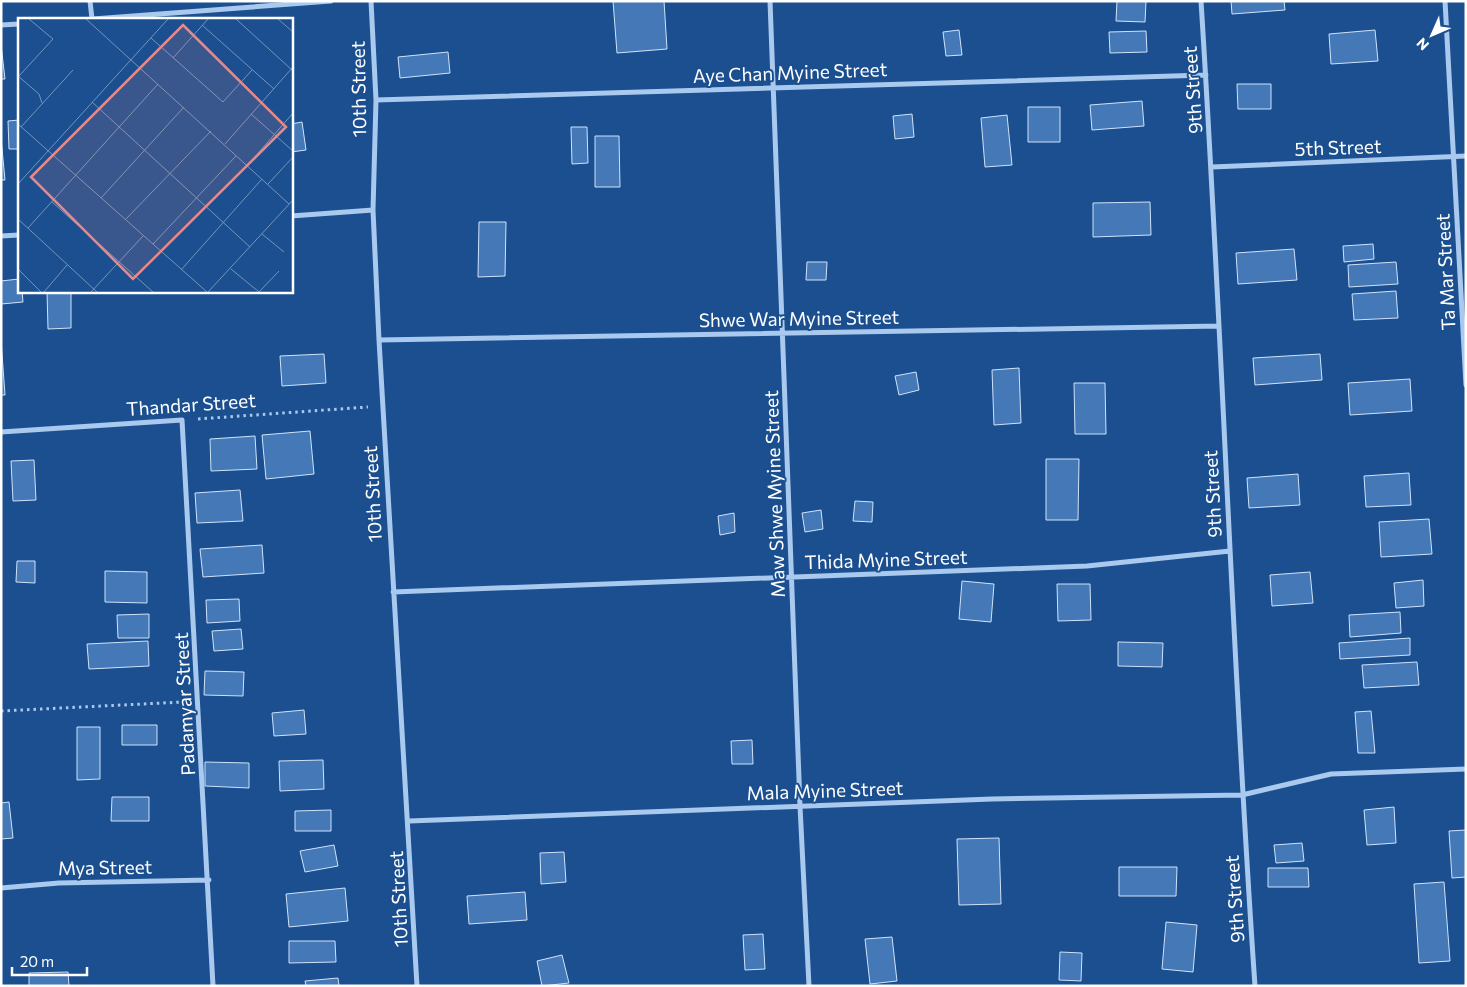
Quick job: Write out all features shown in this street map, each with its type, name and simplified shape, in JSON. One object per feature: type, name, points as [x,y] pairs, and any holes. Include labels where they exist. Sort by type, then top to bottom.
[{"type":"street","points":[[90,1],[92,18]]},
{"type":"street","points":[[105,18],[331,1]]},
{"type":"street","name":"10th Street","points":[[371,1],[376,100],[373,210],[378,340],[392,592],[409,821],[417,986]]},
{"type":"street","name":"Maw Shwe Myine Street","points":[[770,1],[800,806],[809,986]]},
{"type":"street","name":"9th Street","points":[[1201,1],[1212,167],[1242,795],[1255,986]]},
{"type":"street","name":"Ta Mar Street","points":[[1445,1],[1466,386]]},
{"type":"street","points":[[1,26],[18,24]]},
{"type":"street","name":"Aye Chan Myine Street","points":[[376,100],[1206,75]]},
{"type":"street","name":"5th Street","points":[[1212,167],[1466,156]]},
{"type":"street","points":[[292,216],[373,210]]},
{"type":"street","points":[[1,236],[18,235]]},
{"type":"street","name":"Shwe War Myine Street","points":[[378,340],[1219,326]]},
{"type":"street","name":"Thandar Street","points":[[1,432],[182,420]]},
{"type":"street","name":"Padamyar Street","points":[[182,420],[214,986]]},
{"type":"street","name":"Thida Myine Street","points":[[392,592],[1088,566],[1230,551]]},
{"type":"street","name":"Mala Myine Street","points":[[409,821],[992,799],[1242,795],[1331,774],[1466,769]]},
{"type":"street","name":"Mya Street","points":[[1,888],[59,883],[209,880]]},
{"type":"path","name":"Thandar Street","points":[[182,420],[383,406]]},
{"type":"path","points":[[1,711],[198,702]]},
{"type":"building","points":[[613,1],[664,1],[667,49],[617,53]]},
{"type":"building","points":[[1117,1],[1146,1],[1145,22],[1116,21]]},
{"type":"building","points":[[1231,1],[1284,1],[1285,10],[1232,14]]},
{"type":"building","points":[[959,30],[962,55],[946,56],[943,32]]},
{"type":"building","points":[[1375,30],[1378,61],[1331,64],[1329,34]]},
{"type":"building","points":[[1146,31],[1147,52],[1110,53],[1109,32]]},
{"type":"building","points":[[1,45],[5,79],[1,79]]},
{"type":"building","points":[[448,52],[450,73],[400,78],[398,57]]},
{"type":"building","points":[[1237,84],[1271,84],[1271,109],[1238,109]]},
{"type":"building","points":[[1142,101],[1144,126],[1092,130],[1090,105]]},
{"type":"building","points":[[1028,107],[1060,107],[1060,142],[1028,142]]},
{"type":"building","points":[[912,114],[914,137],[895,139],[893,116]]},
{"type":"building","points":[[1007,115],[1012,165],[985,167],[981,118]]},
{"type":"building","points":[[18,120],[18,149],[9,149],[8,121]]},
{"type":"building","points":[[302,122],[306,150],[292,152],[292,124]]},
{"type":"building","points":[[571,127],[587,127],[588,163],[572,164]]},
{"type":"building","points":[[595,136],[619,136],[620,187],[595,187]]},
{"type":"building","points":[[1,138],[5,180],[1,180]]},
{"type":"building","points":[[1150,202],[1151,235],[1093,237],[1093,203]]},
{"type":"building","points":[[479,222],[506,222],[505,276],[478,277]]},
{"type":"building","points":[[1373,244],[1374,259],[1344,262],[1343,246]]},
{"type":"building","points":[[1294,249],[1297,280],[1238,284],[1236,253]]},
{"type":"building","points":[[807,262],[827,262],[826,280],[806,280]]},
{"type":"building","points":[[1396,262],[1398,284],[1349,287],[1348,265]]},
{"type":"building","points":[[18,279],[18,292],[22,292],[23,302],[1,304],[1,281]]},
{"type":"building","points":[[1396,291],[1398,318],[1354,320],[1352,294]]},
{"type":"building","points":[[47,292],[71,292],[71,328],[48,329]]},
{"type":"building","points":[[1,340],[5,395],[1,395]]},
{"type":"building","points":[[324,354],[326,383],[282,386],[280,356]]},
{"type":"building","points":[[1320,354],[1322,380],[1255,385],[1253,358]]},
{"type":"building","points":[[1019,368],[1021,423],[994,425],[992,370]]},
{"type":"building","points":[[916,372],[919,390],[899,395],[895,376]]},
{"type":"building","points":[[1410,379],[1412,411],[1350,415],[1348,383]]},
{"type":"building","points":[[1074,383],[1105,383],[1106,434],[1075,434]]},
{"type":"building","points":[[310,431],[314,474],[266,479],[262,435]]},
{"type":"building","points":[[255,436],[257,469],[211,471],[210,439]]},
{"type":"building","points":[[1046,459],[1079,459],[1078,520],[1046,520]]},
{"type":"building","points":[[34,460],[36,500],[13,501],[11,461]]},
{"type":"building","points":[[1409,473],[1411,505],[1366,507],[1364,476]]},
{"type":"building","points":[[1298,474],[1300,505],[1249,508],[1247,478]]},
{"type":"building","points":[[240,490],[243,521],[197,523],[195,493]]},
{"type":"building","points":[[855,501],[873,502],[872,522],[853,521]]},
{"type":"building","points":[[821,510],[823,529],[805,532],[802,513]]},
{"type":"building","points":[[734,513],[735,532],[720,535],[718,516]]},
{"type":"building","points":[[1429,519],[1432,554],[1381,557],[1379,522]]},
{"type":"building","points":[[262,545],[264,573],[203,577],[200,549]]},
{"type":"building","points":[[17,561],[35,561],[35,583],[16,582]]},
{"type":"building","points":[[105,571],[147,572],[147,603],[105,602]]},
{"type":"building","points":[[1310,572],[1313,603],[1272,606],[1270,575]]},
{"type":"building","points":[[1423,580],[1424,606],[1396,608],[1394,583]]},
{"type":"building","points":[[962,581],[994,584],[991,622],[959,619]]},
{"type":"building","points":[[1057,584],[1090,584],[1091,620],[1058,621]]},
{"type":"building","points":[[239,599],[240,621],[207,623],[206,600]]},
{"type":"building","points":[[1400,612],[1401,633],[1350,637],[1349,615]]},
{"type":"building","points":[[149,614],[149,638],[118,638],[117,615]]},
{"type":"building","points":[[241,629],[243,649],[214,651],[212,631]]},
{"type":"building","points":[[1410,638],[1410,655],[1340,659],[1339,643]]},
{"type":"building","points":[[148,641],[149,666],[89,669],[87,644]]},
{"type":"building","points":[[1118,642],[1163,643],[1162,667],[1118,666]]},
{"type":"building","points":[[1417,662],[1419,685],[1364,688],[1362,665]]},
{"type":"building","points":[[205,671],[244,672],[243,696],[204,695]]},
{"type":"building","points":[[304,710],[306,734],[274,736],[272,713]]},
{"type":"building","points":[[1371,711],[1375,753],[1358,753],[1355,712]]},
{"type":"building","points":[[122,725],[157,725],[157,745],[122,745]]},
{"type":"building","points":[[77,727],[100,727],[100,779],[77,780]]},
{"type":"building","points":[[752,740],[753,764],[732,764],[731,741]]},
{"type":"building","points":[[323,760],[324,789],[280,791],[279,761]]},
{"type":"building","points":[[205,762],[249,763],[249,788],[205,786]]},
{"type":"building","points":[[112,797],[149,797],[149,821],[111,821]]},
{"type":"building","points":[[9,802],[13,838],[1,839],[1,803]]},
{"type":"building","points":[[1394,807],[1396,843],[1367,845],[1364,810]]},
{"type":"building","points":[[331,810],[331,831],[295,831],[295,811]]},
{"type":"building","points":[[1466,830],[1466,877],[1452,878],[1449,831]]},
{"type":"building","points":[[999,838],[1001,904],[959,905],[957,839]]},
{"type":"building","points":[[1302,843],[1304,861],[1276,863],[1274,845]]},
{"type":"building","points":[[334,845],[338,866],[305,872],[300,851]]},
{"type":"building","points":[[564,852],[566,882],[541,884],[540,853]]},
{"type":"building","points":[[1119,867],[1177,867],[1176,896],[1119,896]]},
{"type":"building","points":[[1268,868],[1308,868],[1309,887],[1268,887]]},
{"type":"building","points":[[1444,882],[1450,961],[1419,963],[1414,884]]},
{"type":"building","points":[[345,888],[348,921],[289,927],[286,894]]},
{"type":"building","points":[[525,892],[527,920],[469,924],[467,896]]},
{"type":"building","points":[[1166,922],[1197,925],[1193,972],[1162,969]]},
{"type":"building","points":[[763,934],[765,969],[745,970],[743,935]]},
{"type":"building","points":[[892,937],[897,981],[870,984],[865,939]]},
{"type":"building","points":[[289,941],[335,941],[336,962],[289,963]]},
{"type":"building","points":[[1060,952],[1082,953],[1081,981],[1059,980]]},
{"type":"building","points":[[562,955],[569,983],[542,986],[537,961]]},
{"type":"building","points":[[68,972],[69,986],[29,986],[29,973]]},
{"type":"building","points":[[338,978],[339,986],[306,986],[305,981]]}]
